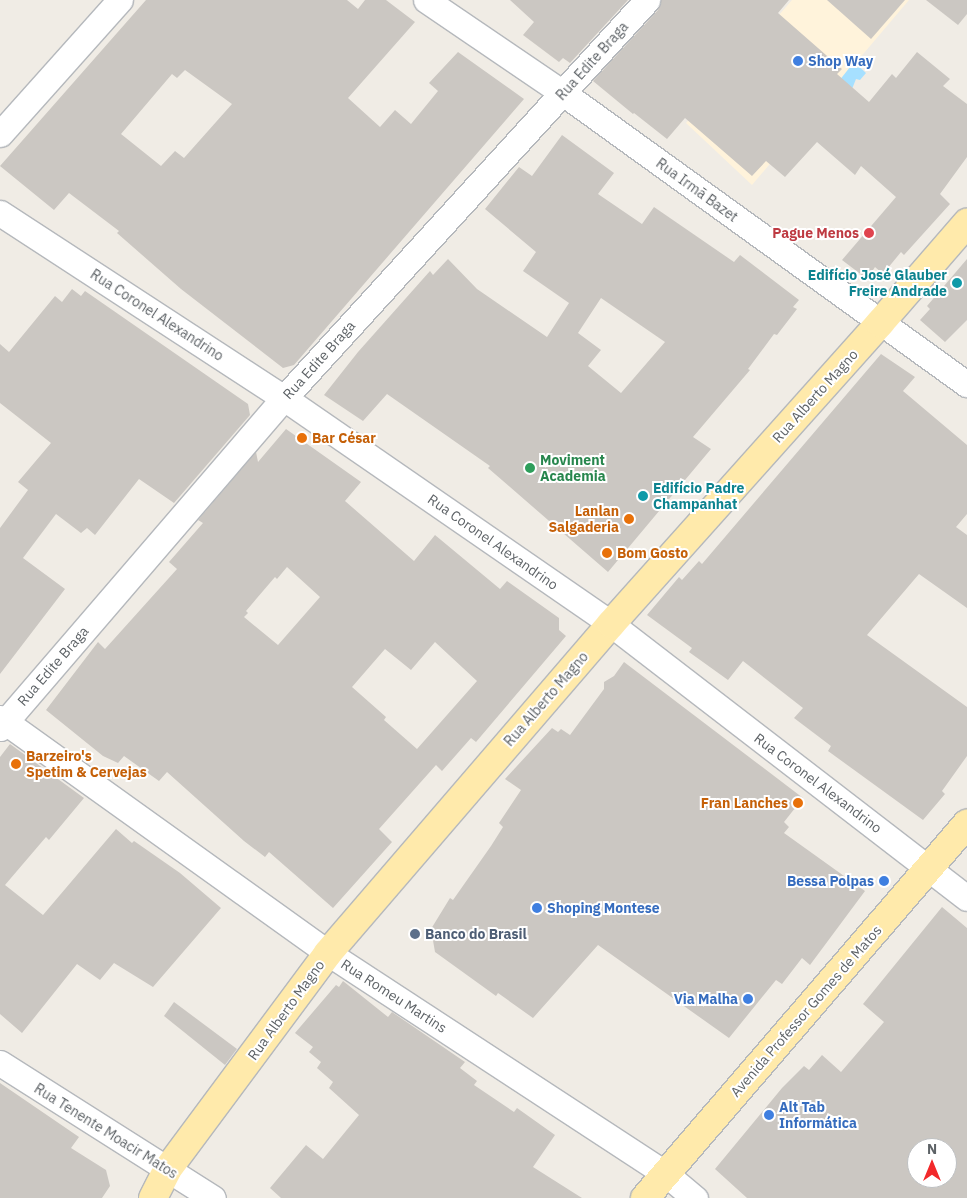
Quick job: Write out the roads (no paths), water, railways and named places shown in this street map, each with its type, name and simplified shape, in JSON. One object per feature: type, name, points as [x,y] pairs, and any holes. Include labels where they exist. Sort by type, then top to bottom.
[{"type":"main road","name":"Rua Alberto Magno","points":[[153,1198],[167,1170],[328,953],[611,624],[967,223]]},
{"type":"main road","name":"Avenida Professor Gomes de Matos","points":[[645,1198],[967,823]]},
{"type":"street","points":[[0,134],[120,0]]},
{"type":"street","name":"Rua Irmã Bazet","points":[[426,0],[563,93],[967,384]]},
{"type":"street","name":"Rua Edite Braga","points":[[2,722],[284,398],[646,0]]},
{"type":"street","name":"Rua Coronel Alexandrino","points":[[0,213],[284,398],[611,624],[967,898]]},
{"type":"street","name":"Rua Romeu Martins","points":[[2,722],[328,953],[666,1174],[695,1198]]},
{"type":"street","name":"Rua Tenente Moacir Matos","points":[[0,1063],[213,1198]]},
{"type":"water","points":[[854,62],[866,73],[860,80],[856,79],[852,89],[835,86]]},
{"type":"place","name":"Shop Way","points":[[798,61]]},
{"type":"place","name":"Pague Menos","points":[[869,233]]},
{"type":"place","name":"Edifício José Glauber Freire Andrade","points":[[957,283]]},
{"type":"place","name":"Bar César","points":[[302,438]]},
{"type":"place","name":"Moviment Academia","points":[[530,468]]},
{"type":"place","name":"Edifício Padre Champanhat","points":[[643,496]]},
{"type":"place","name":"Lanlan Salgaderia","points":[[629,519]]},
{"type":"place","name":"Bom Gosto","points":[[607,553]]},
{"type":"place","name":"Barzeiro's Spetim & Cervejas","points":[[16,764]]},
{"type":"place","name":"Fran Lanches","points":[[798,803]]},
{"type":"place","name":"Bessa Polpas","points":[[884,881]]},
{"type":"place","name":"Shoping Montese","points":[[537,908]]},
{"type":"place","name":"Banco do Brasil","points":[[415,934]]},
{"type":"place","name":"Via Malha","points":[[748,999]]},
{"type":"place","name":"Alt Tab Informática","points":[[769,1115]]}]
